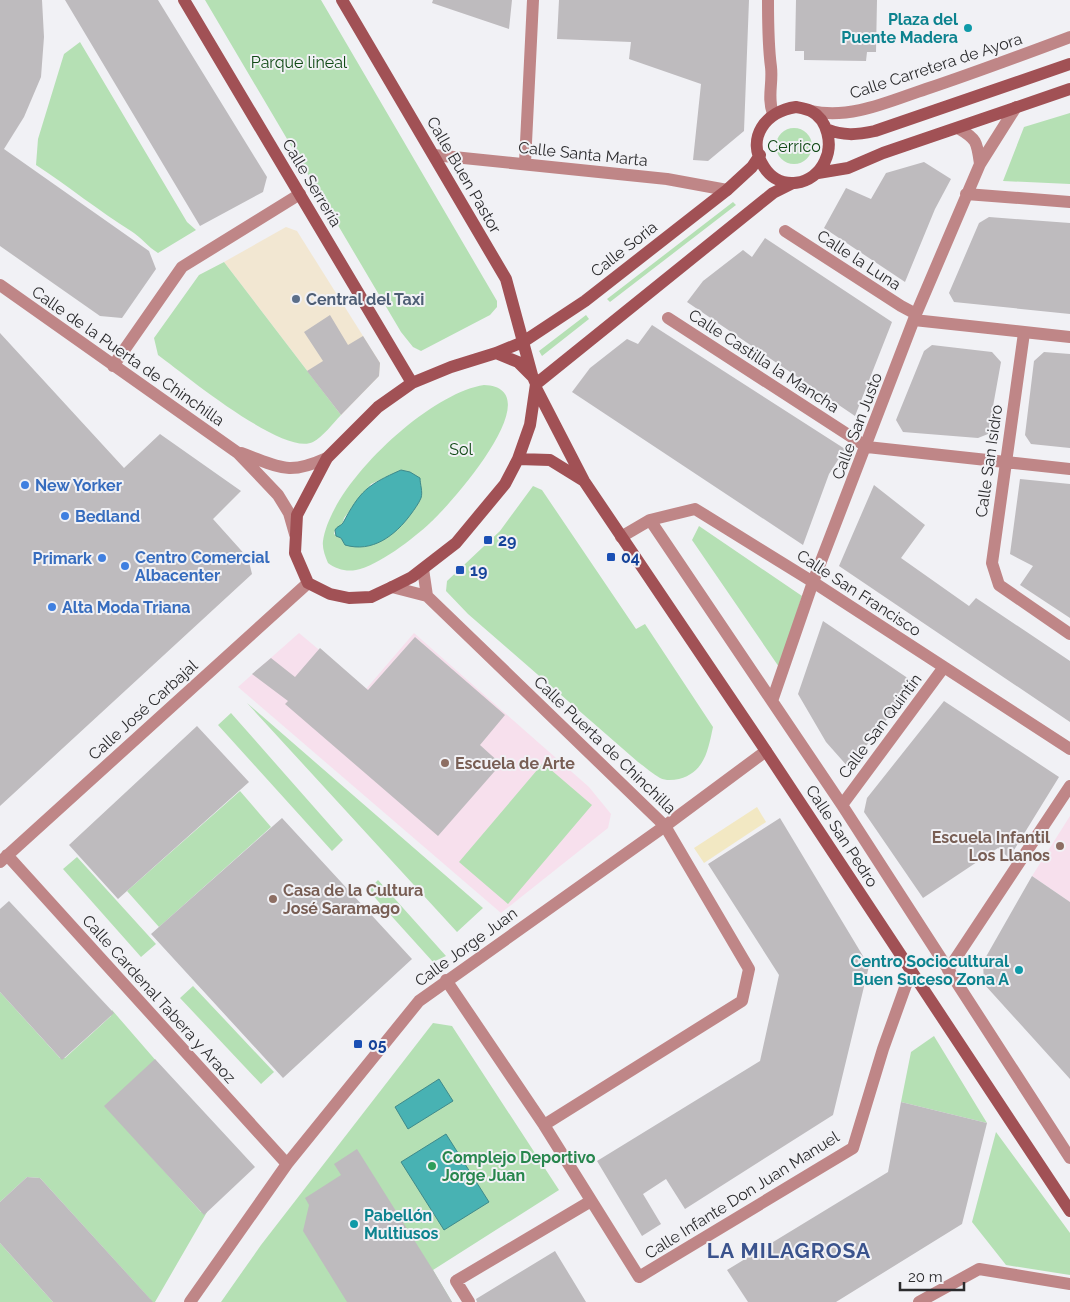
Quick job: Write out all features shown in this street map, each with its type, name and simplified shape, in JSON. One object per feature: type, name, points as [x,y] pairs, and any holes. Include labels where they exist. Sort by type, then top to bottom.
[{"type":"main road","name":"Calle Serrería","points":[[184,0],[412,382]]},
{"type":"main road","name":"Calle Buen Pastor","points":[[342,0],[506,279],[535,383]]},
{"type":"main road","points":[[826,129],[843,135],[854,136],[874,131],[1070,64]]},
{"type":"main road","points":[[818,173],[848,168],[882,153],[1070,89]]},
{"type":"main road","points":[[308,583],[330,594],[349,598],[371,598],[423,569],[456,543],[505,484],[518,459],[530,425],[535,383],[773,193],[791,184],[810,179],[818,173],[828,157],[830,147],[826,129],[811,111],[796,107],[783,109],[766,120],[760,131],[758,146],[764,167],[768,172],[779,181],[791,184]]},
{"type":"main road","name":"Calle Soria","points":[[308,583],[295,553],[297,515],[327,458],[378,407],[412,382],[451,366],[496,354],[523,342],[585,301],[727,190],[752,167],[760,155]]},
{"type":"main road","points":[[496,354],[518,362],[535,383]]},
{"type":"main road","name":"Calle San Pedro","points":[[535,383],[584,481],[766,750],[1070,1211]]},
{"type":"main road","name":"Calle San Pedro","points":[[518,459],[550,460],[584,481]]},
{"type":"street","points":[[525,163],[533,0]]},
{"type":"street","points":[[768,0],[768,57],[771,68],[769,101],[773,114]]},
{"type":"street","name":"Calle Carretera de Ayora","points":[[811,111],[827,115],[866,109],[982,70],[1070,37]]},
{"type":"street","name":"Calle San Justo","points":[[772,701],[813,582],[867,447],[915,317],[980,164],[1016,107]]},
{"type":"street","points":[[958,128],[973,137],[976,142],[980,164]]},
{"type":"street","name":"Calle Santa Marta","points":[[434,155],[667,179],[727,190]]},
{"type":"street","points":[[113,366],[182,267],[300,194]]},
{"type":"street","points":[[966,194],[1070,202]]},
{"type":"street","name":"Calle la Luna","points":[[785,230],[915,317]]},
{"type":"street","name":"Calle de la Puerta de Chinchilla","points":[[0,285],[238,452],[278,495],[290,513],[296,536]]},
{"type":"street","points":[[915,317],[1024,333],[1070,337]]},
{"type":"street","name":"Calle Castilla la Mancha","points":[[668,318],[867,447]]},
{"type":"street","name":"Calle San Isidro","points":[[1024,333],[992,563],[999,585],[1070,634]]},
{"type":"street","points":[[867,447],[1070,469]]},
{"type":"street","name":"Calle de la Puerta de Chinchilla","points":[[238,452],[293,469],[305,468],[327,458]]},
{"type":"street","name":"Calle San Francisco","points":[[621,537],[650,520],[695,509],[813,582],[1070,749]]},
{"type":"street","name":"Calle San Pedro","points":[[650,520],[842,805],[1070,1158]]},
{"type":"street","points":[[392,587],[427,596],[423,569]]},
{"type":"street","name":"Calle José Carbajal","points":[[4,859],[308,583]]},
{"type":"street","name":"Calle Puerta de Chinchilla","points":[[427,596],[665,826],[749,969],[742,1001],[544,1125]]},
{"type":"street","name":"Calle San Quintín","points":[[842,805],[944,667]]},
{"type":"street","name":"Calle Jorge Juan","points":[[190,1302],[287,1164],[419,1001],[665,826],[766,750]]},
{"type":"street","points":[[948,970],[1070,786]]},
{"type":"street","name":"Calle Cardenal Tabera y Araoz","points":[[4,859],[287,1164]]},
{"type":"street","name":"Calle Infante Don Juan Manuel","points":[[446,980],[544,1125],[639,1277],[853,1148],[883,1049],[911,971]]},
{"type":"street","points":[[469,1302],[456,1281],[591,1201]]},
{"type":"street","points":[[919,1302],[979,1269],[1070,1284]]},
{"type":"shaded area","name":"Central del Taxi","points":[[286,227],[297,231],[380,363],[379,376],[341,415],[224,262]]},
{"type":"shaded area","name":"Escuela de Arte","points":[[299,633],[366,689],[414,633],[589,787],[611,814],[608,828],[501,913],[238,687]]},
{"type":"shaded area","name":"Escuela Infantil Los Llanos","points":[[1070,816],[1070,902],[1032,876]]},
{"type":"green space","name":"Parque lineal","points":[[205,0],[321,0],[497,301],[497,307],[490,315],[421,351],[413,347],[401,332]]},
{"type":"green space","points":[[80,42],[187,222],[196,230],[158,253],[135,233],[36,165],[38,139],[64,54]]},
{"type":"green space","points":[[1070,113],[1070,184],[1003,181],[1024,127]]},
{"type":"green space","name":"Cerrico","points":[[794,128],[807,133],[812,146],[807,159],[794,164],[781,159],[776,146],[781,133]]},
{"type":"green space","points":[[733,202],[736,205],[610,302],[607,299]]},
{"type":"green space","points":[[224,262],[341,415],[317,440],[299,443],[280,437],[258,426],[211,395],[158,355],[154,338],[199,275]]},
{"type":"green space","points":[[586,315],[589,319],[542,356],[539,351]]},
{"type":"green space","name":"Sol","points":[[484,385],[503,391],[508,405],[503,425],[491,448],[457,494],[415,536],[375,563],[349,571],[341,570],[328,563],[323,541],[330,518],[344,494],[363,469],[411,423],[437,405],[462,392]],"holes":[[[401,470],[421,497],[405,522],[345,545],[341,538],[334,534],[335,530],[342,526],[344,518],[371,484]]]},
{"type":"green space","points":[[533,486],[542,490],[636,629],[645,624],[713,727],[704,759],[700,766],[688,776],[667,780],[655,775],[468,614],[446,591],[447,581],[500,531]]},
{"type":"green space","points":[[699,526],[802,596],[779,667],[692,540]]},
{"type":"green space","points":[[247,703],[483,908],[457,932]]},
{"type":"green space","points":[[231,713],[343,840],[332,851],[218,725]]},
{"type":"green space","points":[[543,763],[592,805],[508,904],[459,862]]},
{"type":"green space","points":[[240,791],[271,827],[159,927],[127,891]]},
{"type":"green space","points":[[77,857],[156,944],[141,957],[63,869]]},
{"type":"green space","points":[[378,880],[446,956],[433,962],[368,890]]},
{"type":"green space","points":[[193,986],[274,1072],[261,1084],[180,998]]},
{"type":"green space","points":[[0,992],[60,1058],[65,1058],[111,1016],[112,1010],[158,1063],[147,1152],[201,1212],[207,1212],[155,1302],[150,1302],[150,1299],[40,1178],[27,1177],[0,1202]]},
{"type":"green space","name":"Complejo Deportivo Jorge Juan","points":[[433,1023],[452,1026],[559,1190],[433,1270],[452,1302],[221,1302],[261,1245]]},
{"type":"green space","points":[[934,1036],[987,1123],[901,1102],[911,1052]]},
{"type":"green space","points":[[996,1132],[1070,1233],[1070,1275],[1006,1265],[972,1222]]},
{"type":"green space","points":[[0,1243],[53,1302],[0,1302]]},
{"type":"sand","points":[[757,807],[766,822],[704,863],[694,848]]},
{"type":"water","points":[[401,470],[410,472],[420,478],[421,498],[411,514],[390,536],[374,545],[355,547],[345,545],[341,538],[336,536],[335,530],[343,523],[354,503],[372,485]]},
{"type":"water","points":[[439,1079],[453,1101],[408,1129],[395,1107]]},
{"type":"water","points":[[446,1134],[489,1202],[444,1230],[401,1162]]},
{"type":"building","points":[[0,0],[42,0],[44,37],[41,77],[24,117],[4,149],[149,251],[156,269],[122,318],[100,316],[0,246]]},
{"type":"building","points":[[65,0],[158,0],[267,177],[263,192],[200,226]]},
{"type":"building","points":[[433,0],[512,0],[509,29],[432,3]]},
{"type":"building","points":[[559,0],[749,0],[744,131],[708,161],[693,160],[701,84],[629,59],[631,42],[557,39]]},
{"type":"building","points":[[796,0],[877,0],[876,52],[867,52],[866,61],[804,60],[804,51],[795,51]]},
{"type":"building","points":[[924,162],[951,179],[935,209],[905,282],[824,228],[846,188],[871,199],[886,173]]},
{"type":"building","points":[[989,217],[1070,223],[1070,314],[954,302],[949,293],[979,223]]},
{"type":"building","points":[[765,238],[892,322],[855,416],[687,302],[703,281],[743,250],[752,257]]},
{"type":"building","points":[[330,315],[348,345],[363,336],[380,363],[379,376],[341,415],[307,371],[323,361],[304,332]]},
{"type":"building","points":[[652,325],[845,449],[829,474],[803,545],[572,392],[590,368],[627,339],[638,344]]},
{"type":"building","name":"Centro Comercial Albacenter","points":[[0,333],[124,468],[160,434],[241,491],[213,519],[248,558],[252,574],[0,806]]},
{"type":"building","points":[[932,345],[992,352],[1001,362],[988,434],[978,438],[903,432],[896,420],[924,351]]},
{"type":"building","points":[[1044,352],[1070,354],[1070,448],[1031,444],[1025,435],[1034,361]]},
{"type":"building","points":[[1020,479],[1070,484],[1070,618],[1020,585],[1033,566],[1010,554]]},
{"type":"building","points":[[874,485],[925,525],[901,558],[969,606],[976,598],[1070,661],[1070,722],[839,566]]},
{"type":"building","points":[[823,621],[915,683],[849,768],[826,742],[798,694]]},
{"type":"building","points":[[415,637],[505,715],[480,745],[501,764],[438,836],[285,704],[288,701],[252,674],[271,658],[295,677],[320,648],[368,690]]},
{"type":"building","points":[[944,701],[1059,777],[1009,858],[998,848],[923,898],[864,812],[867,798]]},
{"type":"building","points":[[197,726],[249,782],[118,899],[69,845]]},
{"type":"building","name":"Casa de la Cultura José Saramago","points":[[282,818],[412,959],[283,1078],[151,934]]},
{"type":"building","points":[[780,818],[869,966],[833,1115],[685,1209],[666,1179],[643,1194],[661,1224],[642,1236],[597,1161],[760,1061],[779,975],[708,864]]},
{"type":"building","name":"Centro Sociocultural Buen Suceso Zona A","points":[[1032,876],[1070,902],[1070,1079],[984,984],[983,962]]},
{"type":"building","points":[[9,901],[114,1013],[62,1060],[0,992],[0,909]]},
{"type":"building","points":[[155,1059],[255,1167],[204,1215],[104,1106]]},
{"type":"building","points":[[901,1102],[987,1123],[962,1224],[836,1302],[748,1302],[727,1270],[888,1172]]},
{"type":"building","name":"Pabellón Multiusos","points":[[357,1149],[452,1302],[347,1302],[303,1231],[309,1205],[305,1198],[341,1175],[334,1164]]},
{"type":"building","points":[[27,1177],[40,1178],[153,1302],[53,1302],[0,1243],[0,1202]]},
{"type":"building","points":[[555,1251],[586,1302],[477,1302],[476,1299]]},
{"type":"place","name":"Plaza del Puente Madera","points":[[968,28]]},
{"type":"place","name":"Central del Taxi","points":[[296,299]]},
{"type":"place","name":"New Yorker","points":[[25,485]]},
{"type":"place","name":"Bedland","points":[[65,516]]},
{"type":"place","name":"29","points":[[488,540]]},
{"type":"place","name":"04","points":[[611,557]]},
{"type":"place","name":"Primark","points":[[102,558]]},
{"type":"place","name":"Centro Comercial Albacenter","points":[[125,566]]},
{"type":"place","name":"19","points":[[460,570]]},
{"type":"place","name":"Alta Moda Triana","points":[[52,607]]},
{"type":"place","name":"Escuela de Arte","points":[[445,763]]},
{"type":"place","name":"Escuela Infantil Los Llanos","points":[[1060,846]]},
{"type":"place","name":"Casa de la Cultura José Saramago","points":[[273,899]]},
{"type":"place","name":"Centro Sociocultural Buen Suceso Zona A","points":[[1019,970]]},
{"type":"place","name":"05","points":[[358,1044]]},
{"type":"place","name":"Complejo Deportivo Jorge Juan","points":[[432,1166]]},
{"type":"place","name":"Pabellón Multiusos","points":[[354,1224]]},
{"type":"district","name":"LA MILAGROSA","points":[[789,1250]]}]
